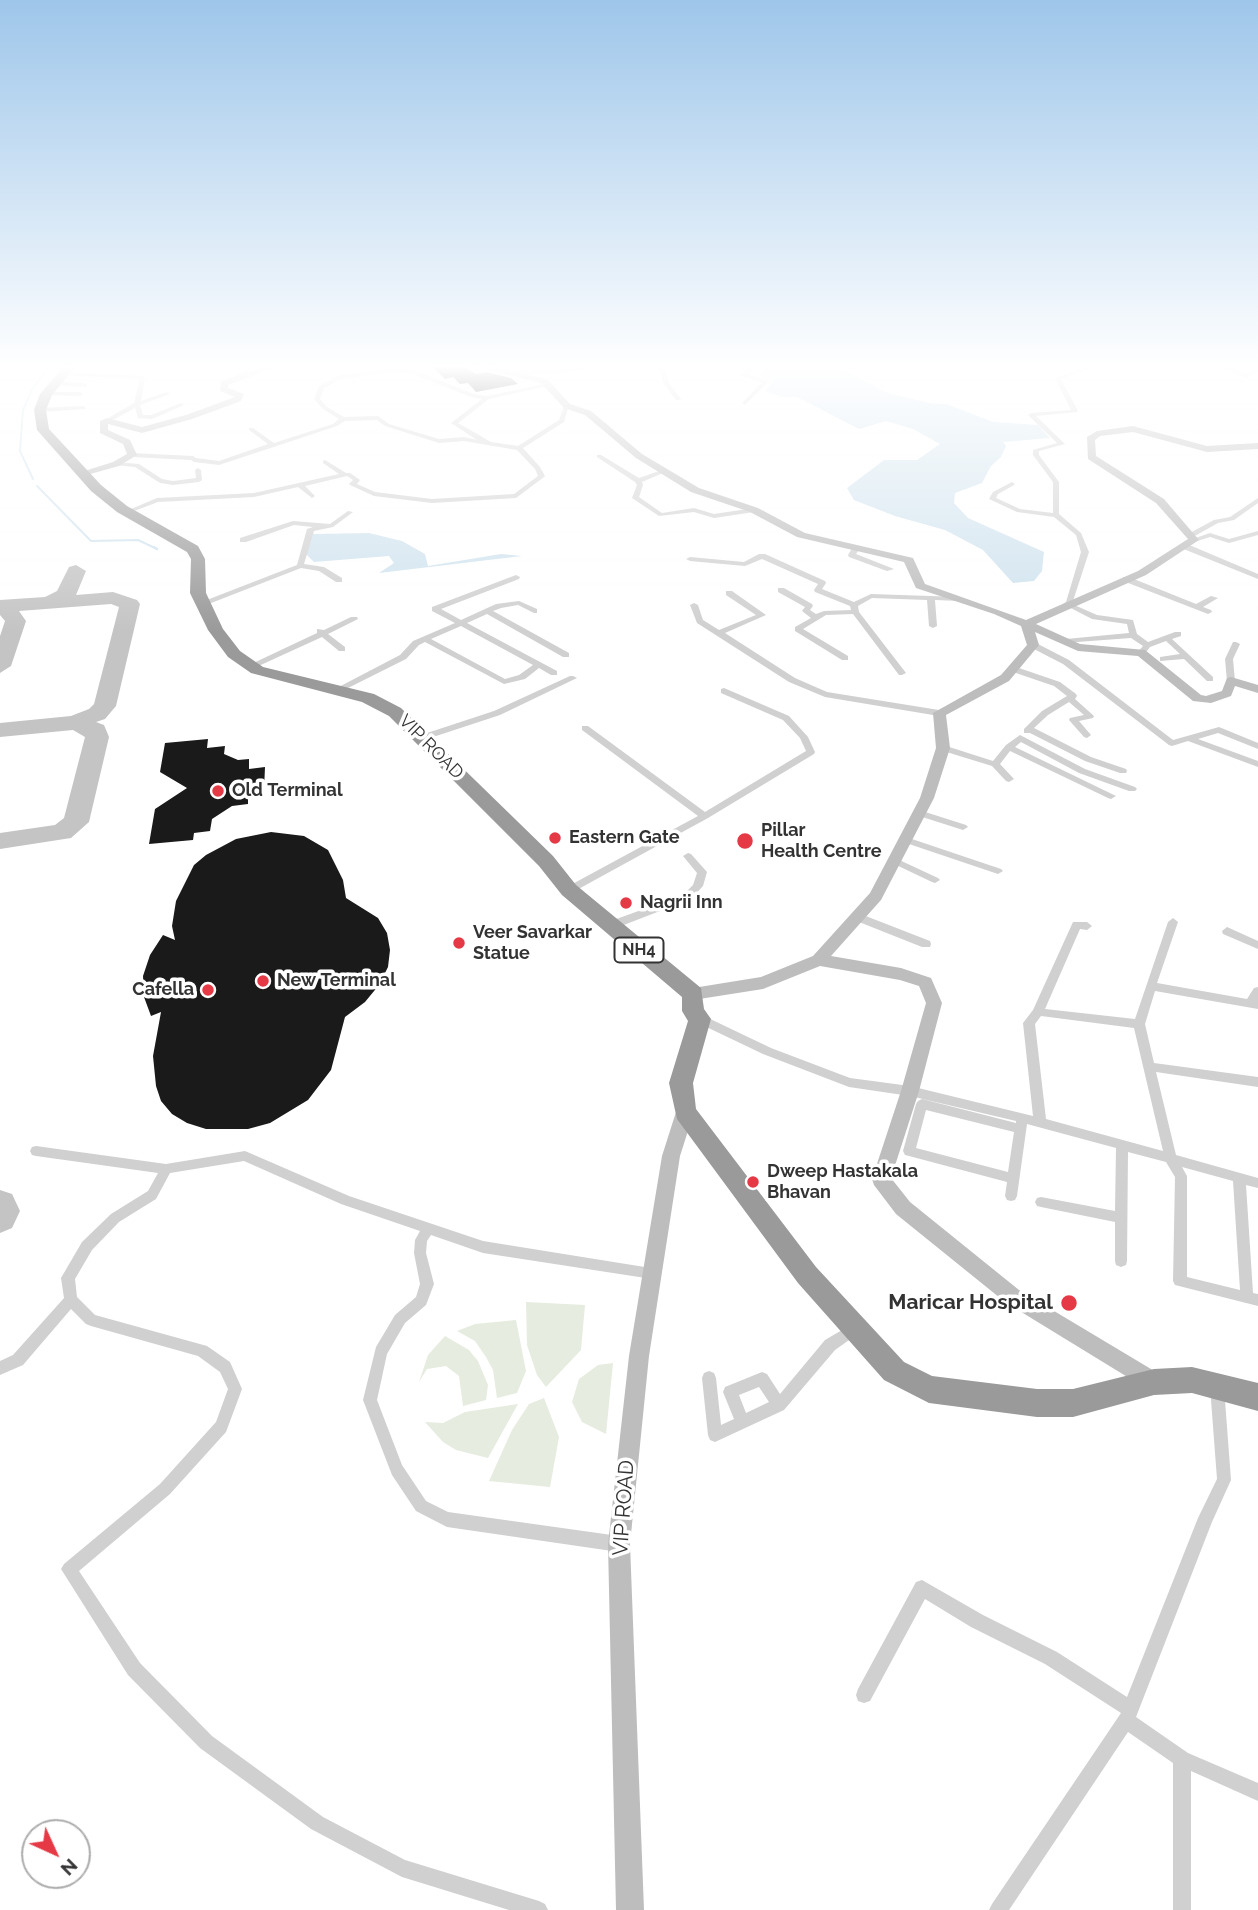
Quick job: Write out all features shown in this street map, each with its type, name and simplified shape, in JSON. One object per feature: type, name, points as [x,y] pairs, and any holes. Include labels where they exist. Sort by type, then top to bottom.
[{"type":"highway","points":[[65,454],[96,488],[127,512],[193,548],[198,558],[198,593],[216,629],[234,654],[249,667]]},
{"type":"highway","name":"VIP ROAD","points":[[249,667],[368,698],[395,712],[546,861],[569,890],[693,995]]},
{"type":"highway","points":[[693,995],[693,1011],[700,1019]]},
{"type":"highway","name":"VIP ROAD","points":[[685,1112],[681,1083],[700,1019]]},
{"type":"highway","points":[[685,1112],[807,1275],[854,1329],[894,1371],[929,1389],[979,1398],[1073,1403],[1154,1382],[1192,1380],[1258,1397]]},
{"type":"street","points":[[83,473],[116,464],[132,455],[193,458],[219,463],[246,454]]},
{"type":"street","points":[[325,461],[357,480],[352,484],[360,490],[432,501],[516,496],[542,476],[523,454]]},
{"type":"street","points":[[639,454],[661,472],[695,490],[754,510],[802,535],[909,560],[920,586],[1026,624],[1079,647],[1144,649],[1178,634]]},
{"type":"street","points":[[1039,454],[1056,482],[1056,515]]},
{"type":"street","points":[[1091,454],[1091,457],[1160,501],[1190,540],[1258,577]]},
{"type":"street","points":[[599,457],[638,481],[640,485],[635,498],[661,515],[694,510],[714,516],[727,516],[754,510]]},
{"type":"street","points":[[116,464],[137,465],[160,481],[173,483],[200,480],[198,470]]},
{"type":"street","points":[[638,481],[661,472]]},
{"type":"street","points":[[127,512],[157,500],[254,495],[345,475]]},
{"type":"street","points":[[1012,484],[995,493],[992,499],[1019,511],[1056,515],[1079,534],[1085,552],[1068,603]]},
{"type":"street","points":[[300,485],[312,496]]},
{"type":"street","points":[[1026,624],[1126,579],[1216,521],[1232,519],[1258,500]]},
{"type":"street","points":[[300,566],[310,529],[331,526],[349,512]]},
{"type":"street","points":[[243,541],[293,523],[331,526]]},
{"type":"street","points":[[1190,540],[1210,535],[1229,541],[1258,533]]},
{"type":"street","points":[[857,547],[852,555],[890,569]]},
{"type":"street","points":[[690,559],[745,564],[762,555],[822,583],[818,590],[855,609],[902,673]]},
{"type":"street","points":[[203,603],[300,566],[321,569],[339,580]]},
{"type":"street","points":[[516,577],[435,609],[457,624],[554,673]]},
{"type":"street","points":[[1126,579],[1154,593],[1208,612]]},
{"type":"street","points":[[781,590],[809,606],[806,611],[815,617]]},
{"type":"street","points":[[719,633],[762,615],[729,593]]},
{"type":"street","points":[[845,658],[798,629],[824,613],[855,609],[871,596],[883,594],[960,599]]},
{"type":"street","points":[[1197,607],[1214,598]]},
{"type":"street","points":[[931,599],[933,626]]},
{"type":"street","points":[[337,690],[403,657],[416,643],[487,611],[519,603],[534,611]]},
{"type":"street","points":[[1068,603],[1095,617],[1130,622],[1133,635],[1144,649],[1197,698],[1207,700],[1227,693],[1231,681],[1229,659],[1236,644]]},
{"type":"street","points":[[694,605],[700,621],[792,680],[825,694],[939,713],[1005,678],[1033,645]]},
{"type":"street","points":[[487,611],[566,655]]},
{"type":"street","points":[[249,667],[354,619]]},
{"type":"street","points":[[1026,624],[1033,645],[1073,667],[1172,743],[1219,730],[1258,746]]},
{"type":"street","points":[[321,633],[342,649]]},
{"type":"street","points":[[1066,641],[1133,635]]},
{"type":"street","points":[[1167,638],[1210,679]]},
{"type":"street","points":[[425,639],[504,682],[522,677],[539,665]]},
{"type":"street","points":[[1163,659],[1185,656]]},
{"type":"street","points":[[1053,682],[1073,667]]},
{"type":"street","points":[[995,764],[1045,713],[1073,696],[1053,682],[1013,669]]},
{"type":"street","points":[[421,738],[497,713],[573,678]]},
{"type":"street","points":[[1231,681],[1258,689]]},
{"type":"street","points":[[569,890],[705,816],[811,752],[804,737],[786,718],[724,691]]},
{"type":"street","points":[[1070,699],[1090,716],[1073,720],[1087,735]]},
{"type":"street","points":[[693,995],[763,983],[820,960],[858,917],[876,896],[919,813],[943,748],[939,713]]},
{"type":"street","points":[[585,729],[705,816]]},
{"type":"street","points":[[1029,729],[1088,759],[1123,771]]},
{"type":"street","points":[[1020,738],[1082,771],[1132,789]]},
{"type":"street","points":[[1188,738],[1258,764]]},
{"type":"street","points":[[1009,747],[1111,796]]},
{"type":"street","points":[[943,748],[995,764],[1009,779]]},
{"type":"street","points":[[919,813],[963,827]]},
{"type":"street","points":[[906,840],[998,871]]},
{"type":"street","points":[[612,925],[687,897],[698,886],[702,872],[688,856]]},
{"type":"street","points":[[895,861],[935,880]]},
{"type":"street","points":[[858,917],[926,944]]},
{"type":"street","points":[[1172,922],[1139,1024],[1171,1160],[1181,1176],[1180,1281],[1252,1299],[1239,1179]]},
{"type":"street","points":[[1040,1122],[1029,1024],[1038,1012],[1077,925],[1087,926]]},
{"type":"street","points":[[1227,931],[1258,945]]},
{"type":"street","points":[[820,960],[901,974],[925,982],[934,1003],[910,1091],[881,1179],[903,1208],[1012,1296],[1154,1382]]},
{"type":"street","points":[[1151,986],[1254,1005],[1258,991]]},
{"type":"street","points":[[1038,1012],[1139,1024]]},
{"type":"street","points":[[700,1019],[767,1051],[849,1082],[910,1091],[1021,1123]]},
{"type":"street","points":[[1149,1067],[1258,1082]]},
{"type":"street","points":[[1013,1179],[909,1151],[922,1104],[1021,1123],[1040,1122],[1258,1183]]},
{"type":"street","name":"VIP ROAD","points":[[630,1910],[619,1544],[639,1356],[671,1156],[685,1112]]},
{"type":"street","points":[[1011,1196],[1021,1123]]},
{"type":"street","points":[[1121,1261],[1122,1146]]},
{"type":"street","points":[[36,1152],[166,1169],[245,1156],[345,1200],[483,1247],[652,1273]]},
{"type":"street","points":[[166,1169],[152,1195],[115,1218],[87,1246],[68,1278],[71,1300],[91,1320],[202,1351],[225,1367],[235,1390],[221,1427],[165,1489],[69,1569],[134,1669],[206,1742],[317,1823],[402,1868],[539,1910]]},
{"type":"street","points":[[1041,1202],[1121,1218]]},
{"type":"street","points":[[429,1228],[421,1240],[420,1253],[427,1284],[421,1300],[400,1319],[381,1352],[370,1400],[397,1470],[421,1506],[447,1519],[619,1544]]},
{"type":"street","points":[[0,1368],[18,1360],[71,1300]]},
{"type":"street","points":[[709,1378],[715,1434],[779,1405],[830,1345],[854,1329]]},
{"type":"street","points":[[743,1422],[730,1392],[762,1379],[779,1405]]},
{"type":"street","points":[[998,1910],[1128,1715],[1206,1518],[1224,1480],[1217,1386]]},
{"type":"street","points":[[864,1695],[922,1588],[977,1621],[1051,1658],[1182,1759],[1258,1792]]},
{"type":"street","points":[[1182,1759],[1182,1910]]},
{"type":"shaded area","points":[[526,1302],[585,1305],[581,1350],[546,1387],[537,1375],[527,1345]]},
{"type":"shaded area","points":[[516,1320],[526,1371],[517,1393],[497,1398],[493,1370],[486,1357],[475,1341],[457,1331],[475,1324]]},
{"type":"shaded area","points":[[445,1336],[469,1350],[478,1361],[488,1385],[486,1400],[463,1406],[459,1376],[446,1366],[427,1369],[419,1382],[428,1355]]},
{"type":"shaded area","points":[[613,1363],[606,1434],[582,1422],[572,1402],[579,1379],[598,1365]]},
{"type":"shaded area","points":[[544,1398],[559,1437],[550,1487],[489,1481],[512,1430],[529,1404]]},
{"type":"shaded area","points":[[518,1404],[488,1458],[456,1450],[443,1442],[425,1422],[443,1423],[465,1412]]},
{"type":"water","points":[[925,454],[1002,454],[991,466],[982,483],[955,493],[954,503],[968,518],[1044,552],[1042,571],[1034,581],[1013,583],[983,550],[945,530],[895,516],[854,500],[847,488],[884,460],[917,460]]},
{"type":"water","points":[[369,533],[402,541],[425,554],[428,566],[501,554],[522,556],[379,573],[394,563],[389,556],[314,562],[302,550],[312,534]]},
{"type":"building","name":"Old Terminal","points":[[208,739],[207,748],[225,746],[224,754],[238,760],[249,759],[249,769],[265,767],[264,790],[248,792],[248,804],[232,806],[212,819],[210,831],[194,833],[193,840],[149,844],[155,809],[187,788],[160,772],[165,743]]},
{"type":"building","name":"New Terminal","points":[[271,832],[304,836],[328,850],[343,880],[346,898],[378,918],[387,933],[390,950],[388,967],[379,985],[365,1002],[345,1017],[331,1070],[308,1100],[270,1123],[248,1129],[206,1129],[187,1123],[172,1114],[161,1101],[156,1086],[153,1056],[161,1012],[151,1016],[144,997],[143,976],[150,955],[163,935],[175,940],[172,926],[176,901],[194,865],[206,855],[236,839]]},
{"type":"waterway","points":[[21,454],[33,479]]},
{"type":"waterway","points":[[37,486],[91,541],[138,540],[157,549],[154,547]]},
{"type":"taxiway","points":[[49,603],[66,595],[76,571]]},
{"type":"taxiway","points":[[49,603],[113,598],[130,604],[105,706],[97,714],[75,723]]},
{"type":"taxiway","points":[[0,606],[49,603]]},
{"type":"taxiway","points":[[0,608],[8,611],[16,621],[0,666]]},
{"type":"taxiway","points":[[0,730],[75,723]]},
{"type":"taxiway","points":[[0,841],[62,832],[76,822],[97,737],[96,730],[75,723]]},
{"type":"taxiway","points":[[0,1204],[3,1211],[0,1218]]},
{"type":"place","name":"Old Terminal","points":[[218,791]]},
{"type":"place","name":"Eastern Gate","points":[[555,838]]},
{"type":"place","name":"Pillar Health Centre","points":[[745,841]]},
{"type":"place","name":"Nagrii Inn","points":[[626,903]]},
{"type":"place","name":"Veer Savarkar Statue","points":[[459,943]]},
{"type":"place","name":"New Terminal","points":[[263,981]]},
{"type":"place","name":"Cafella","points":[[208,990]]},
{"type":"place","name":"Dweep Hastakala Bhavan","points":[[753,1182]]},
{"type":"place","name":"Maricar Hospital","points":[[1069,1303]]}]
